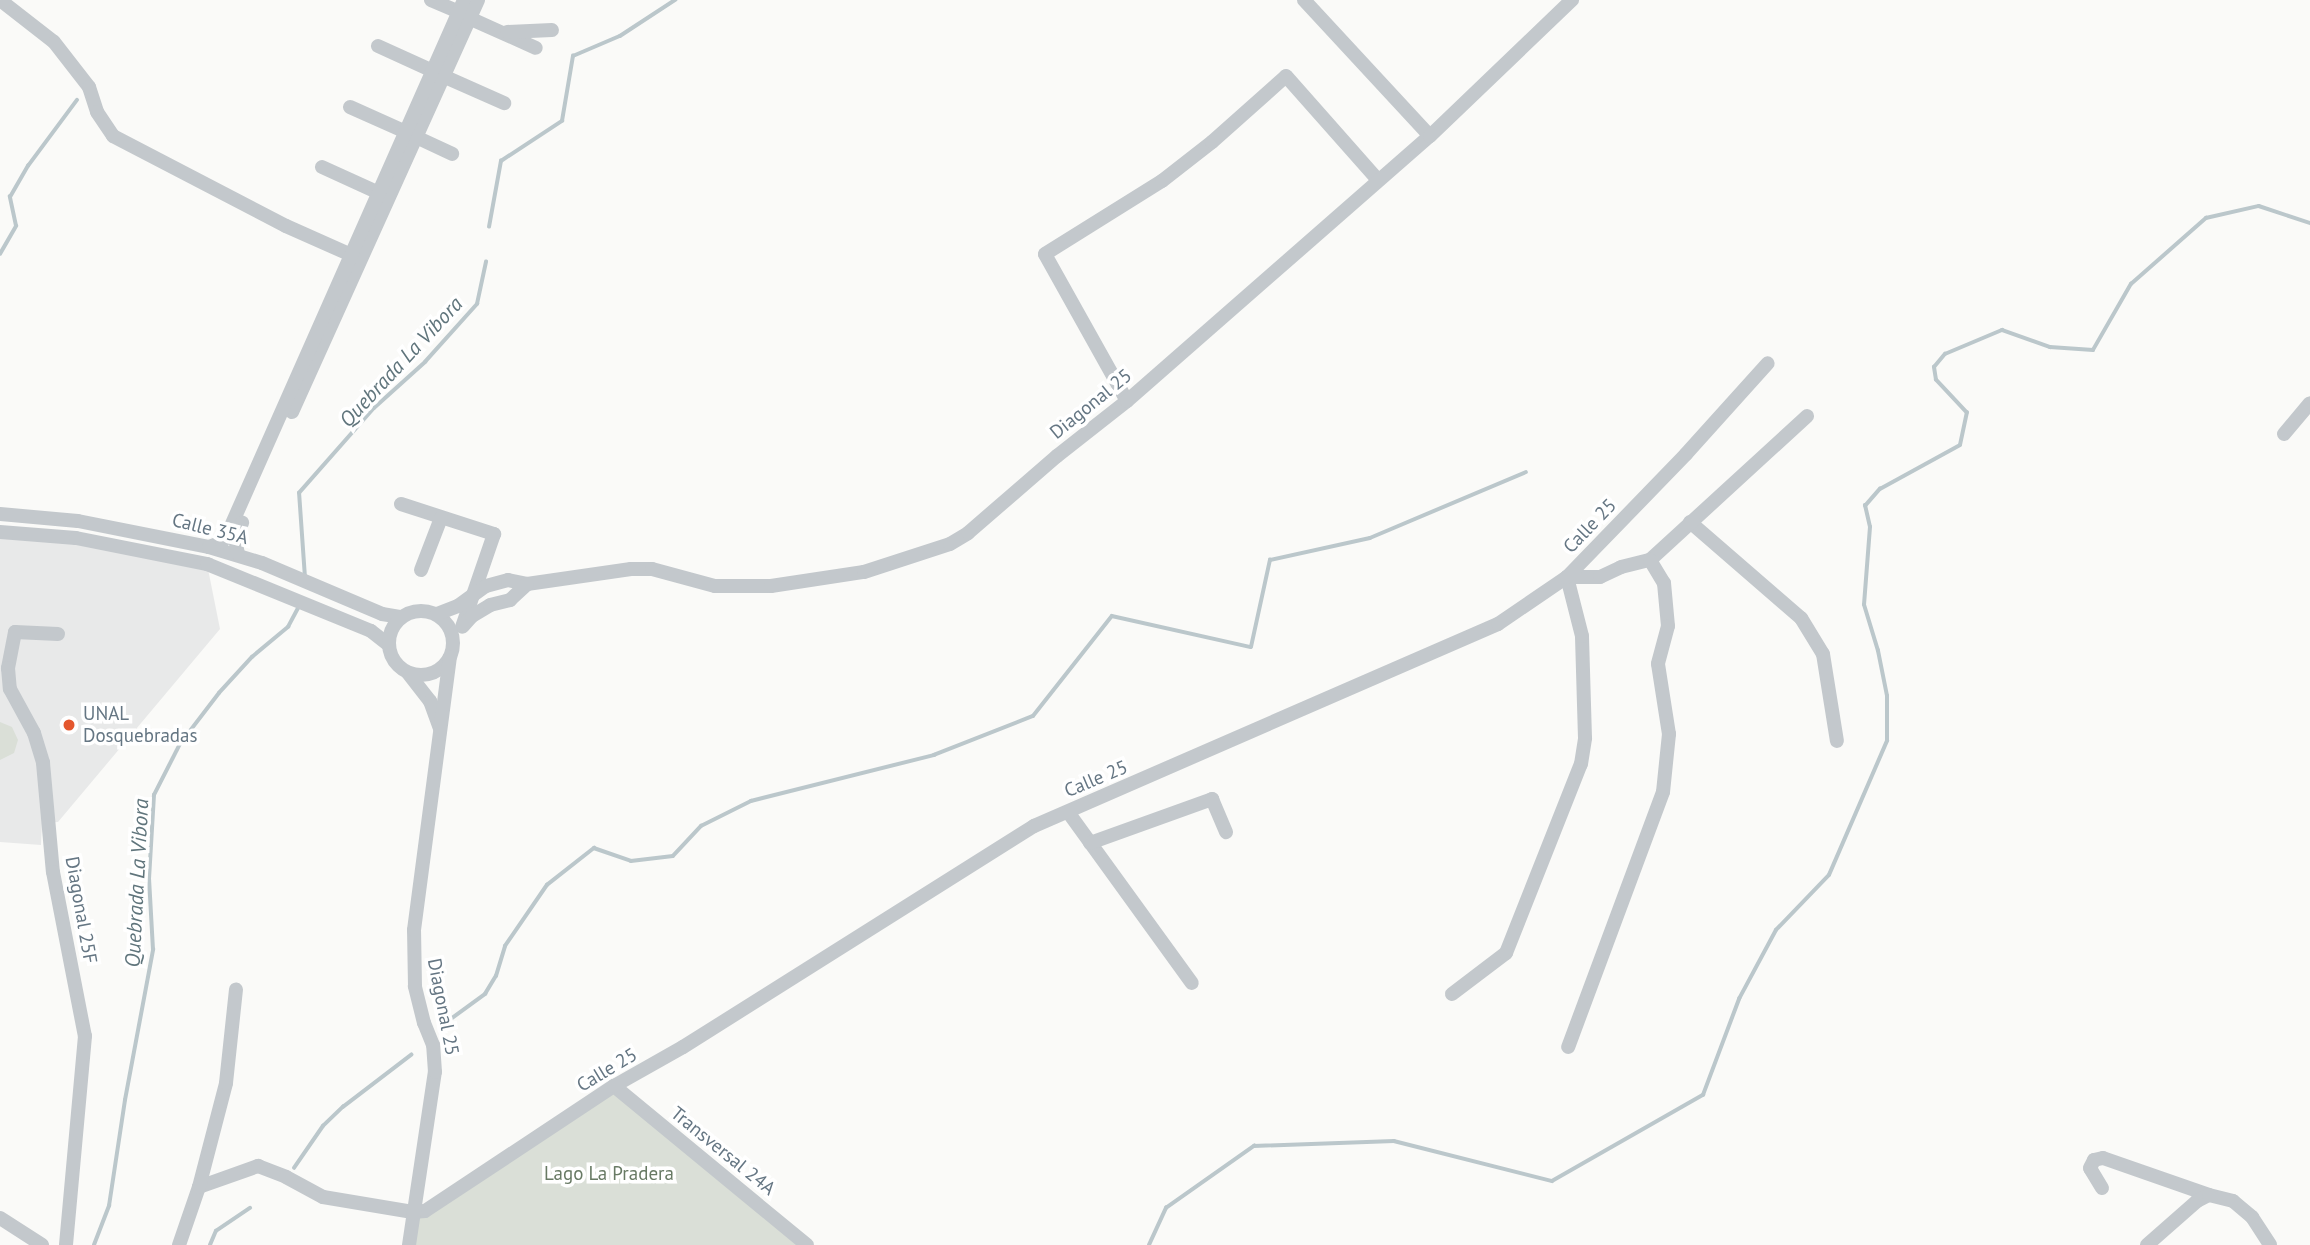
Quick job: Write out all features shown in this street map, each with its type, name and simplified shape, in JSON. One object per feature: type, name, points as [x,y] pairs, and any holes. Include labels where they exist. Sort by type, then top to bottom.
[{"type":"street","points":[[431,0],[464,10],[502,33],[536,48]]},
{"type":"street","points":[[238,554],[235,538],[356,257],[464,10],[478,0]]},
{"type":"street","points":[[1304,0],[1430,136]]},
{"type":"street","name":"Diagonal 25","points":[[437,614],[471,598],[486,586],[508,580],[527,584],[631,569],[652,569],[715,586],[771,586],[864,572],[950,544],[968,533],[1057,456],[1127,401],[1430,136],[1572,0]]},
{"type":"street","points":[[2,3],[54,42],[80,73],[89,87],[97,112],[113,136],[286,226],[356,257]]},
{"type":"street","points":[[502,33],[552,30]]},
{"type":"street","points":[[378,46],[504,103]]},
{"type":"street","points":[[1127,401],[1045,254],[1162,181],[1212,142],[1286,76],[1378,180]]},
{"type":"street","points":[[350,107],[452,154]]},
{"type":"street","points":[[209,547],[218,545],[227,535],[356,257],[379,193],[411,134]]},
{"type":"street","points":[[322,167],[379,193]]},
{"type":"street","name":"Calle 25","points":[[413,1212],[425,1211],[614,1086],[683,1047],[1034,826],[1498,624],[1567,577],[1686,454],[1768,363]]},
{"type":"street","points":[[2284,434],[2310,403]]},
{"type":"street","points":[[1452,994],[1506,953],[1581,764],[1585,738],[1582,636],[1567,577],[1600,577],[1621,567],[1650,560],[1807,416]]},
{"type":"street","points":[[401,504],[494,534],[462,627]]},
{"type":"street","name":"Calle 35A","points":[[0,514],[78,521],[238,554],[382,614],[400,617]]},
{"type":"street","points":[[421,570],[441,518]]},
{"type":"street","points":[[1690,522],[1801,618],[1823,654],[1837,741]]},
{"type":"street","name":"Calle 35A","points":[[0,532],[76,538],[170,555],[253,581],[371,631],[389,645]]},
{"type":"street","points":[[1568,1047],[1663,792],[1669,734],[1658,664],[1659,650],[1668,626],[1664,583],[1650,560]]},
{"type":"street","name":"Diagonal 25","points":[[409,1245],[435,1072],[431,1038],[415,986],[412,950],[452,652],[462,627],[472,616],[490,605],[510,600],[527,584]]},
{"type":"street","points":[[418,610],[437,614],[450,628],[452,652],[445,665],[427,675],[408,673],[394,662],[389,645],[390,635],[400,617],[418,610]]},
{"type":"street","name":"Diagonal 25F","points":[[58,634],[15,632],[8,667],[10,690],[34,733],[43,762],[52,872],[85,1036],[66,1245]]},
{"type":"street","name":"Diagonal 25","points":[[408,673],[430,701],[442,735]]},
{"type":"street","points":[[1090,843],[1212,799],[1226,832]]},
{"type":"street","points":[[1068,812],[1192,983]]},
{"type":"street","points":[[179,1245],[199,1187],[226,1083],[236,990]]},
{"type":"street","name":"Transversal 24A","points":[[614,1086],[807,1245]]},
{"type":"street","points":[[2102,1188],[2090,1168],[2094,1160],[2103,1158],[2233,1201],[2252,1217],[2270,1245]]},
{"type":"street","points":[[199,1187],[258,1166],[286,1177],[323,1197],[413,1212]]},
{"type":"street","points":[[2147,1245],[2197,1201],[2209,1195]]},
{"type":"street","points":[[1,1220],[42,1245]]},
{"type":"shaded area","name":"UNAL Dosquebradas","points":[[0,532],[207,564],[220,629],[58,822],[42,823],[41,845],[0,842]]},
{"type":"green space","points":[[0,722],[12,727],[18,740],[14,753],[0,760]]},
{"type":"green space","name":"Lago La Pradera","points":[[614,1086],[807,1245],[409,1245],[413,1212]]},
{"type":"waterway","name":"Quebrada La Vibora","points":[[489,227],[501,161],[562,121],[573,56],[620,36],[675,0]]},
{"type":"waterway","points":[[0,254],[16,226],[10,197],[28,166],[77,100]]},
{"type":"waterway","points":[[1149,1245],[1166,1208],[1254,1146],[1394,1141],[1552,1181],[1703,1095],[1739,999],[1776,930],[1829,875],[1887,741],[1887,696],[1878,651],[1864,605],[1870,527],[1865,506],[1880,489],[1960,445],[1967,413],[1936,380],[1934,367],[1945,354],[2002,330],[2050,347],[2093,350],[2131,284],[2206,218],[2259,206],[2310,223]]},
{"type":"waterway","name":"Quebrada La Vibora","points":[[305,578],[299,493],[374,408],[425,362],[477,304],[486,262]]},
{"type":"waterway","points":[[444,1024],[485,994],[496,976],[505,946],[547,885],[594,848],[631,861],[673,856],[701,826],[751,801],[934,755],[1033,716],[1112,616],[1251,647],[1270,560],[1370,538],[1526,472]]},
{"type":"waterway","name":"Quebrada La Vibora","points":[[94,1245],[109,1206],[125,1100],[153,950],[149,879],[154,795],[180,744],[219,693],[252,657],[288,627],[299,606]]},
{"type":"waterway","points":[[294,1168],[323,1126],[343,1107],[411,1055]]},
{"type":"waterway","points":[[210,1245],[216,1231],[250,1208]]},
{"type":"place","name":"UNAL Dosquebradas","points":[[69,725]]}]
